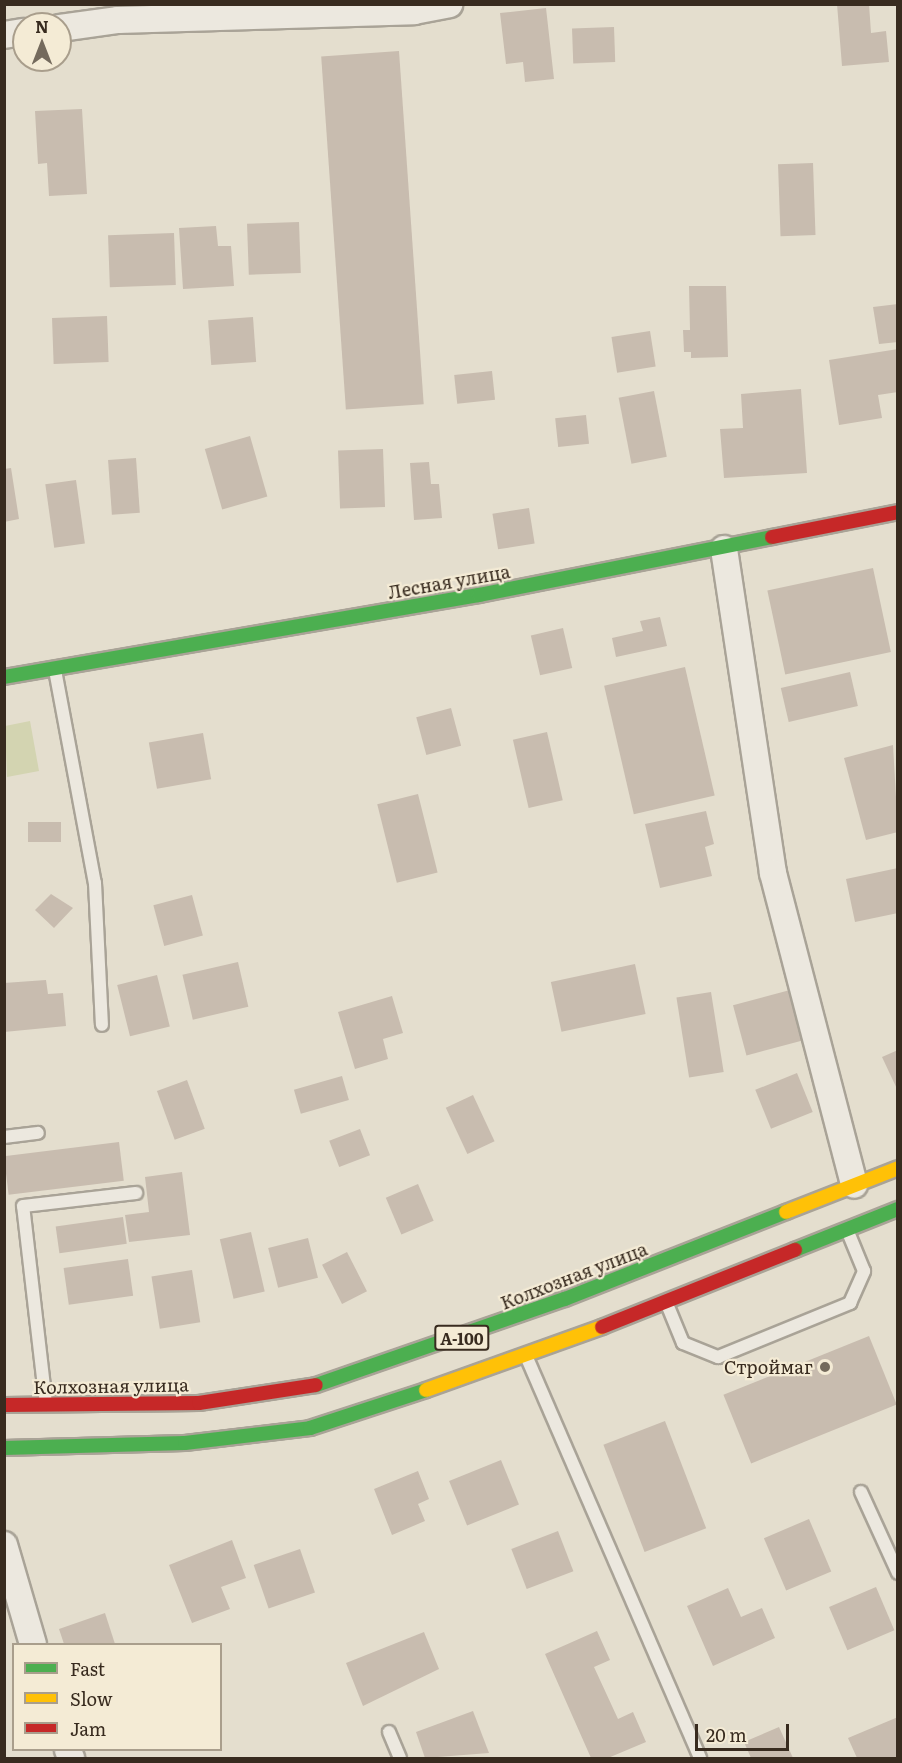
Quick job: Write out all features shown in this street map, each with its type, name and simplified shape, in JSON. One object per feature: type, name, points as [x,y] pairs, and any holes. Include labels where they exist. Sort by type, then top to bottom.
[{"type":"main road","name":"Лесная улица","points":[[4,677],[724,549],[897,512]]},
{"type":"main road","name":"Колхозная улица","points":[[4,1405],[200,1403],[314,1386],[544,1308],[897,1168]]},
{"type":"main road","name":"А-100","points":[[4,1448],[185,1443],[310,1428],[527,1357],[897,1209]]},
{"type":"street","points":[[72,26],[188,10],[414,11],[449,4]]},
{"type":"street","points":[[724,549],[773,873],[854,1185]]},
{"type":"street","points":[[4,1545],[33,1643]]},
{"type":"lane","points":[[54,669],[95,883],[102,1025]]},
{"type":"lane","points":[[4,1137],[38,1133]]},
{"type":"lane","points":[[46,1405],[23,1206],[136,1193]]},
{"type":"lane","points":[[666,1303],[683,1343],[718,1357],[850,1303],[864,1270],[847,1230]]},
{"type":"lane","points":[[527,1357],[700,1758]]},
{"type":"lane","points":[[861,1492],[897,1573]]},
{"type":"lane","points":[[389,1732],[400,1758]]},
{"type":"green space","points":[[30,721],[39,771],[7,777],[5,726]]},
{"type":"building","points":[[837,4],[869,4],[871,33],[886,31],[889,62],[842,66]]},
{"type":"building","points":[[546,8],[554,79],[525,82],[523,62],[506,64],[500,13]]},
{"type":"building","points":[[614,27],[615,62],[573,63],[572,28]]},
{"type":"building","points":[[399,51],[424,404],[346,410],[321,56]]},
{"type":"building","points":[[82,109],[87,194],[49,196],[47,163],[38,164],[35,111]]},
{"type":"building","points":[[813,163],[816,235],[781,236],[778,164]]},
{"type":"building","points":[[299,222],[301,273],[249,275],[247,224]]},
{"type":"building","points":[[216,226],[218,246],[231,246],[234,286],[183,289],[179,228]]},
{"type":"building","points":[[174,233],[176,285],[110,287],[108,235]]},
{"type":"building","points":[[689,286],[726,286],[728,357],[691,358],[691,352],[684,352],[683,330],[690,330]]},
{"type":"building","points":[[898,304],[898,342],[879,344],[873,307]]},
{"type":"building","points":[[107,316],[109,362],[54,364],[52,318]]},
{"type":"building","points":[[253,317],[256,362],[211,365],[208,320]]},
{"type":"building","points":[[650,331],[656,367],[617,373],[611,337]]},
{"type":"building","points":[[898,349],[898,392],[878,395],[882,418],[839,425],[829,360]]},
{"type":"building","points":[[492,371],[495,400],[457,404],[454,375]]},
{"type":"building","points":[[801,389],[807,473],[724,478],[720,429],[743,428],[741,394]]},
{"type":"building","points":[[654,391],[667,457],[631,464],[619,398]]},
{"type":"building","points":[[586,415],[589,444],[558,447],[555,418]]},
{"type":"building","points":[[250,436],[267,497],[222,510],[205,449]]},
{"type":"building","points":[[383,449],[385,507],[340,509],[338,451]]},
{"type":"building","points":[[136,458],[140,513],[112,515],[108,460]]},
{"type":"building","points":[[429,462],[431,484],[439,484],[442,518],[414,520],[410,463]]},
{"type":"building","points":[[11,468],[19,519],[4,522],[4,469]]},
{"type":"building","points":[[76,480],[85,543],[54,548],[45,484]]},
{"type":"building","points":[[529,508],[535,544],[498,549],[492,514]]},
{"type":"building","points":[[873,568],[891,652],[785,675],[767,590]]},
{"type":"building","points":[[660,617],[667,646],[616,657],[612,638],[643,631],[640,621]]},
{"type":"building","points":[[563,628],[572,668],[540,675],[531,635]]},
{"type":"building","points":[[685,667],[715,796],[634,814],[604,686]]},
{"type":"building","points":[[850,672],[858,706],[789,722],[781,688]]},
{"type":"building","points":[[451,708],[461,746],[426,755],[416,717]]},
{"type":"building","points":[[547,732],[563,800],[529,808],[513,740]]},
{"type":"building","points":[[203,733],[211,779],[157,789],[149,743]]},
{"type":"building","points":[[893,745],[898,832],[866,840],[844,758]]},
{"type":"building","points":[[418,794],[438,873],[397,883],[377,804]]},
{"type":"building","points":[[706,811],[714,844],[705,847],[712,876],[660,888],[645,824]]},
{"type":"building","points":[[28,822],[61,822],[61,842],[28,842]]},
{"type":"building","points":[[898,868],[898,913],[855,922],[846,879]]},
{"type":"building","points":[[51,894],[73,908],[54,928],[35,910]]},
{"type":"building","points":[[192,895],[203,936],[164,946],[153,905]]},
{"type":"building","points":[[238,962],[248,1007],[193,1020],[182,975]]},
{"type":"building","points":[[635,964],[646,1014],[561,1032],[551,982]]},
{"type":"building","points":[[157,975],[170,1026],[130,1036],[117,985]]},
{"type":"building","points":[[46,980],[48,994],[63,993],[66,1026],[4,1032],[4,983]]},
{"type":"building","points":[[790,990],[803,1040],[746,1055],[733,1005]]},
{"type":"building","points":[[711,992],[724,1072],[689,1077],[676,997]]},
{"type":"building","points":[[392,996],[403,1033],[383,1039],[388,1059],[355,1069],[338,1012]]},
{"type":"building","points":[[898,1050],[898,1091],[882,1057]]},
{"type":"building","points":[[797,1073],[813,1112],[771,1129],[755,1090]]},
{"type":"building","points":[[342,1076],[349,1100],[301,1114],[294,1090]]},
{"type":"building","points":[[187,1080],[205,1129],[175,1140],[157,1091]]},
{"type":"building","points":[[473,1095],[495,1141],[467,1154],[446,1108]]},
{"type":"building","points":[[360,1129],[370,1155],[339,1167],[329,1141]]},
{"type":"building","points":[[119,1142],[124,1181],[9,1195],[4,1156]]},
{"type":"building","points":[[182,1172],[190,1235],[129,1242],[125,1215],[149,1212],[145,1177]]},
{"type":"building","points":[[418,1184],[434,1221],[401,1234],[386,1198]]},
{"type":"building","points":[[123,1217],[127,1244],[59,1253],[56,1226]]},
{"type":"building","points":[[251,1232],[265,1291],[234,1299],[220,1239]]},
{"type":"building","points":[[308,1238],[318,1278],[278,1288],[268,1248]]},
{"type":"building","points":[[347,1252],[367,1291],[342,1304],[322,1265]]},
{"type":"building","points":[[128,1259],[133,1296],[69,1305],[64,1268]]},
{"type":"building","points":[[192,1270],[200,1322],[160,1329],[152,1276]]},
{"type":"building","points":[[869,1336],[897,1405],[751,1463],[723,1395]]},
{"type":"building","points":[[665,1421],[706,1528],[645,1552],[603,1445]]},
{"type":"building","points":[[501,1460],[519,1505],[467,1525],[449,1481]]},
{"type":"building","points":[[418,1471],[429,1499],[418,1504],[425,1521],[392,1535],[374,1489]]},
{"type":"building","points":[[809,1519],[831,1571],[786,1591],[764,1538]]},
{"type":"building","points":[[558,1531],[573,1571],[527,1589],[511,1549]]},
{"type":"building","points":[[232,1540],[246,1578],[221,1587],[230,1609],[192,1623],[169,1565]]},
{"type":"building","points":[[300,1549],[315,1592],[269,1608],[254,1565]]},
{"type":"building","points":[[876,1587],[894,1630],[847,1650],[829,1607]]},
{"type":"building","points":[[728,1588],[741,1617],[762,1608],[775,1638],[713,1666],[687,1606]]},
{"type":"building","points":[[105,1613],[115,1643],[64,1643],[59,1629]]},
{"type":"building","points":[[597,1631],[610,1660],[594,1667],[618,1719],[633,1712],[646,1742],[608,1758],[591,1758],[545,1654]]},
{"type":"building","points":[[424,1632],[439,1669],[363,1706],[346,1663]]},
{"type":"building","points":[[473,1711],[489,1753],[425,1758],[416,1732]]},
{"type":"building","points":[[898,1717],[898,1758],[857,1758],[848,1738]]},
{"type":"building","points":[[779,1727],[793,1758],[751,1758],[744,1742]]},
{"type":"traffic: fast","points":[[4,677],[479,595],[772,537]]},
{"type":"traffic: fast","points":[[795,1250],[898,1209]]},
{"type":"traffic: fast","points":[[316,1385],[565,1299],[786,1212]]},
{"type":"traffic: fast","points":[[4,1448],[185,1443],[310,1428],[426,1390]]},
{"type":"traffic: slow","points":[[786,1212],[898,1168]]},
{"type":"traffic: slow","points":[[426,1390],[602,1327]]},
{"type":"traffic: jam","points":[[772,537],[898,512]]},
{"type":"traffic: jam","points":[[602,1327],[795,1250]]},
{"type":"traffic: jam","points":[[4,1405],[199,1403],[316,1385]]},
{"type":"place","name":"Строймаг","points":[[825,1367]]}]
